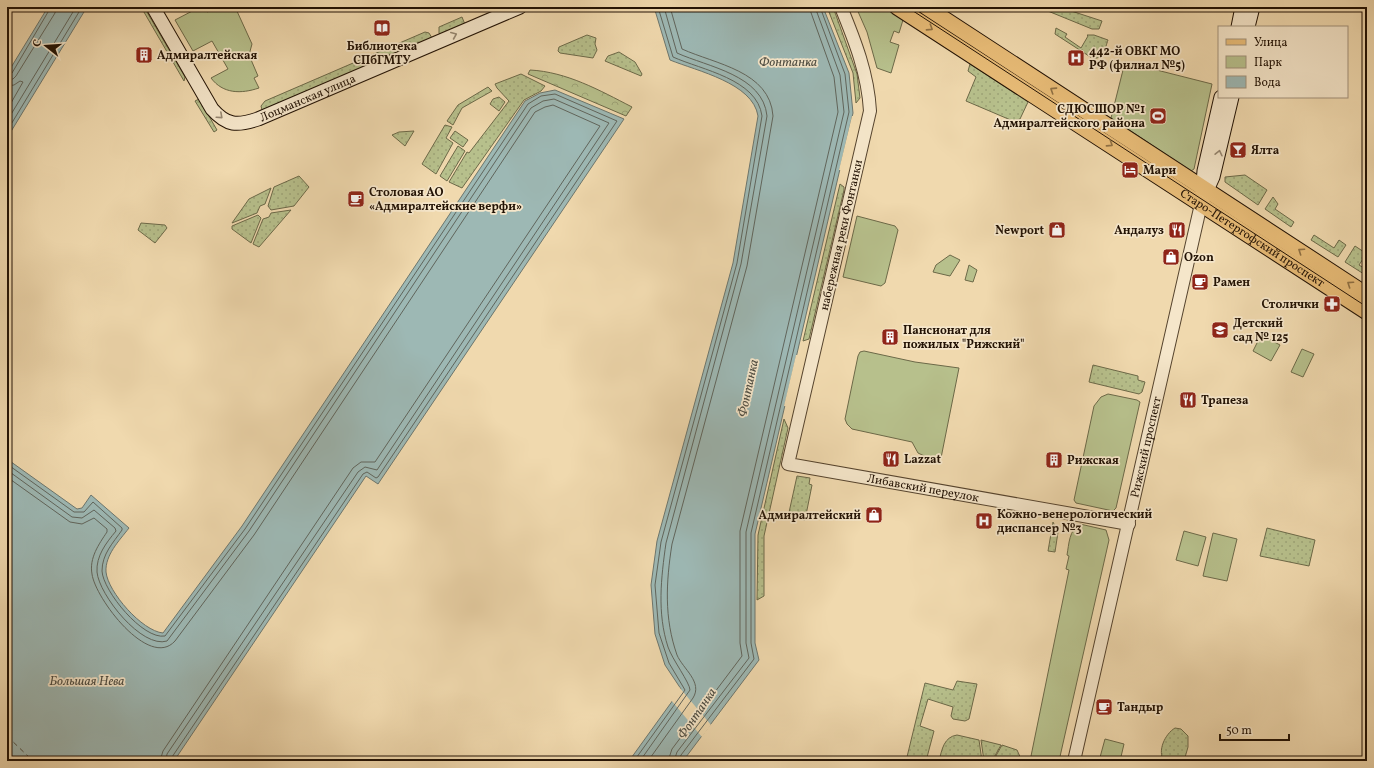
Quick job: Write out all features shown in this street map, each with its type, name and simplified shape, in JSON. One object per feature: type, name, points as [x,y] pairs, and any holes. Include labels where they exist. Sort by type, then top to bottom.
[{"type":"main road","name":"Лоцманская улица","points":[[153,7],[212,109],[220,118],[235,124],[247,123],[520,7]]},
{"type":"main road","name":"Старо-Петергофский проспект","points":[[897,7],[1367,295]]},
{"type":"main road","name":"Старо-Петергофский проспект","points":[[926,7],[1204,194],[1367,312]]},
{"type":"main road","points":[[1238,26],[1242,7]]},
{"type":"main road","points":[[1248,26],[1253,7]]},
{"type":"main road","name":"Рижский проспект","points":[[1204,194],[1204,171],[1221,98]]},
{"type":"main road","name":"Рижский проспект","points":[[1204,194],[1213,176],[1232,98]]},
{"type":"street","name":"набережная реки Фонтанки","points":[[788,464],[870,111],[863,64],[841,7]]},
{"type":"street","name":"Рижский проспект","points":[[1074,761],[1204,194]]},
{"type":"street","name":"Либавский переулок","points":[[788,464],[1129,524]]},
{"type":"green space","points":[[141,7],[144,7],[185,77],[184,81]]},
{"type":"green space","points":[[200,7],[204,7],[207,12],[225,7],[236,9],[252,44],[249,55],[258,76],[254,78],[259,88],[239,92],[227,90],[211,78],[228,69],[212,41],[193,51],[175,20]]},
{"type":"green space","points":[[827,7],[833,7],[857,74],[860,98],[856,103],[853,73]]},
{"type":"green space","points":[[856,7],[883,7],[903,20],[899,33],[894,31],[890,42],[899,45],[891,73],[877,68],[867,32]]},
{"type":"green space","points":[[1038,7],[1059,7],[1102,21],[1099,29],[1092,29]]},
{"type":"green space","points":[[462,17],[466,27],[441,36],[439,33],[439,27]]},
{"type":"green space","points":[[1056,28],[1067,34],[1065,37],[1081,48],[1088,36],[1087,35],[1094,35],[1108,40],[1102,55],[1092,58],[1055,34]]},
{"type":"green space","points":[[425,32],[429,33],[432,38],[262,110],[261,106],[265,101]]},
{"type":"green space","points":[[587,35],[596,38],[595,44],[597,50],[593,58],[560,53],[558,51],[559,47]]},
{"type":"green space","points":[[619,52],[635,62],[642,74],[641,76],[605,61],[608,56]]},
{"type":"green space","name":"СДЮСШОР №1 Адмиралтейского района","points":[[1125,62],[1212,84],[1194,169],[1191,171],[1111,118]]},
{"type":"green space","points":[[970,64],[1028,102],[1020,119],[1013,121],[966,101],[976,77],[968,71]]},
{"type":"green space","points":[[530,70],[544,71],[570,78],[595,88],[632,107],[626,116],[528,74]]},
{"type":"green space","points":[[521,74],[545,86],[541,91],[524,100],[462,188],[449,182],[467,152],[469,153],[509,101],[495,84]]},
{"type":"green space","points":[[488,87],[492,91],[462,108],[453,125],[447,121],[458,105]]},
{"type":"green space","points":[[499,97],[505,102],[499,111],[490,104],[493,99]]},
{"type":"green space","points":[[199,99],[217,130],[214,132],[195,101]]},
{"type":"green space","points":[[445,125],[452,127],[446,138],[453,143],[436,174],[422,164]]},
{"type":"green space","points":[[414,131],[405,146],[392,135],[399,132]]},
{"type":"green space","points":[[455,131],[468,140],[463,147],[450,138]]},
{"type":"green space","points":[[458,146],[465,151],[447,181],[440,176]]},
{"type":"green space","points":[[1245,175],[1267,190],[1258,205],[1225,182],[1225,177]]},
{"type":"green space","points":[[299,176],[309,187],[294,206],[271,210],[268,206],[274,187]]},
{"type":"green space","points":[[840,184],[844,187],[844,190],[809,339],[803,341]]},
{"type":"green space","points":[[271,188],[265,204],[260,206],[257,213],[232,223],[249,199]]},
{"type":"green space","points":[[1273,197],[1278,204],[1275,209],[1294,222],[1291,227],[1265,209]]},
{"type":"green space","points":[[291,210],[259,247],[253,244],[263,219],[269,217],[271,213]]},
{"type":"green space","points":[[258,215],[261,218],[251,243],[232,229],[232,226]]},
{"type":"green space","points":[[857,216],[895,226],[898,230],[885,283],[881,286],[843,277]]},
{"type":"green space","points":[[141,223],[165,225],[167,228],[155,243],[138,230]]},
{"type":"green space","points":[[1314,235],[1334,248],[1339,240],[1346,245],[1338,257],[1311,240]]},
{"type":"green space","points":[[1355,246],[1367,254],[1367,258],[1365,256],[1359,265],[1367,270],[1367,276],[1345,262]]},
{"type":"green space","points":[[950,255],[960,260],[950,276],[933,272],[936,265]]},
{"type":"green space","points":[[969,265],[977,270],[973,282],[965,280]]},
{"type":"green space","points":[[1261,335],[1280,345],[1271,361],[1253,351]]},
{"type":"green space","points":[[1302,349],[1314,354],[1303,377],[1291,372]]},
{"type":"green space","points":[[864,351],[915,362],[959,368],[941,458],[933,460],[918,453],[912,442],[852,429],[847,424],[845,419],[858,356],[860,352]]},
{"type":"green space","points":[[1093,365],[1138,376],[1138,380],[1145,382],[1142,392],[1139,394],[1089,382]]},
{"type":"green space","points":[[1108,394],[1137,400],[1140,402],[1116,508],[1113,511],[1076,503],[1074,500],[1094,406],[1101,397]]},
{"type":"green space","points":[[784,419],[788,428],[764,536],[764,596],[757,600],[758,535]]},
{"type":"green space","points":[[797,476],[810,478],[809,484],[812,485],[805,520],[788,517]]},
{"type":"green space","points":[[1053,522],[1058,532],[1055,552],[1048,551]]},
{"type":"green space","points":[[1080,524],[1106,530],[1109,540],[1059,761],[1030,761],[1069,570],[1066,569],[1069,556],[1067,555],[1069,542],[1074,530]]},
{"type":"green space","points":[[1267,528],[1315,540],[1309,566],[1260,556]]},
{"type":"green space","points":[[1184,531],[1206,537],[1198,566],[1176,560]]},
{"type":"green space","points":[[1213,533],[1237,539],[1227,581],[1203,576]]},
{"type":"green space","points":[[957,681],[977,684],[969,719],[965,721],[953,719],[951,716],[953,707],[928,699],[920,726],[934,731],[926,761],[906,761],[925,683],[953,690]]},
{"type":"green space","points":[[1175,728],[1181,729],[1188,736],[1188,747],[1184,761],[1164,761],[1161,752],[1163,743],[1168,734]]},
{"type":"green space","points":[[957,735],[979,740],[982,761],[939,761],[946,741]]},
{"type":"green space","points":[[1105,739],[1124,744],[1120,761],[1099,761]]},
{"type":"green space","points":[[981,740],[1001,745],[992,761],[984,761]]},
{"type":"green space","points":[[1002,745],[1017,750],[1022,761],[993,761]]},
{"type":"water","points":[[48,7],[87,7],[7,138],[7,74]]},
{"type":"water","name":"Фонтанка","points":[[654,7],[823,7],[849,73],[853,113],[755,534],[755,643],[759,660],[683,761],[629,761],[681,689],[665,665],[655,634],[651,585],[657,541],[733,263],[758,116],[754,105],[746,95],[735,87],[708,74],[670,60]]},
{"type":"water","name":"Большая Нева","points":[[555,90],[624,119],[378,484],[366,476],[174,761],[7,761],[7,459],[77,509],[82,508],[91,495],[129,528],[110,554],[106,566],[108,580],[119,600],[136,618],[155,631],[163,633],[242,526],[525,101],[540,93]]},
{"type":"pier","points":[[852,116],[854,116],[841,170],[839,170]]},
{"type":"pier","points":[[796,355],[798,355],[786,406],[784,406]]},
{"type":"pier","points":[[679,687],[711,725],[702,737],[671,700]]},
{"type":"ferry route","points":[[7,736],[33,761]]},
{"type":"tram line","points":[[907,7],[1367,307]]},
{"type":"place","name":"Библиотека СПбГМТУ","points":[[382,28]]},
{"type":"place","name":"Адмиралтейская","points":[[144,55]]},
{"type":"place","name":"442-й ОВКГ МО РФ (филиал №5)","points":[[1076,58]]},
{"type":"place","name":"СДЮСШОР №1 Адмиралтейского района","points":[[1158,116]]},
{"type":"place","name":"Ялта","points":[[1238,150]]},
{"type":"place","name":"Мари","points":[[1130,170]]},
{"type":"place","name":"Столовая АО «Адмиралтейские верфи»","points":[[356,199]]},
{"type":"place","name":"Newport","points":[[1057,230]]},
{"type":"place","name":"Андалуз","points":[[1177,230]]},
{"type":"place","name":"Ozon","points":[[1171,257]]},
{"type":"place","name":"Рамен","points":[[1200,282]]},
{"type":"place","name":"Столички","points":[[1332,304]]},
{"type":"place","name":"Детский сад № 125","points":[[1220,330]]},
{"type":"place","name":"Пансионат для пожилых \"Рижский\"","points":[[890,337]]},
{"type":"place","name":"Трапеза","points":[[1188,400]]},
{"type":"place","name":"Lazzat","points":[[891,459]]},
{"type":"place","name":"Рижская","points":[[1054,460]]},
{"type":"place","name":"Адмиралтейский","points":[[874,515]]},
{"type":"place","name":"Кожно-венерологический диспансер №3","points":[[984,521]]},
{"type":"place","name":"Тандыр","points":[[1104,707]]}]
